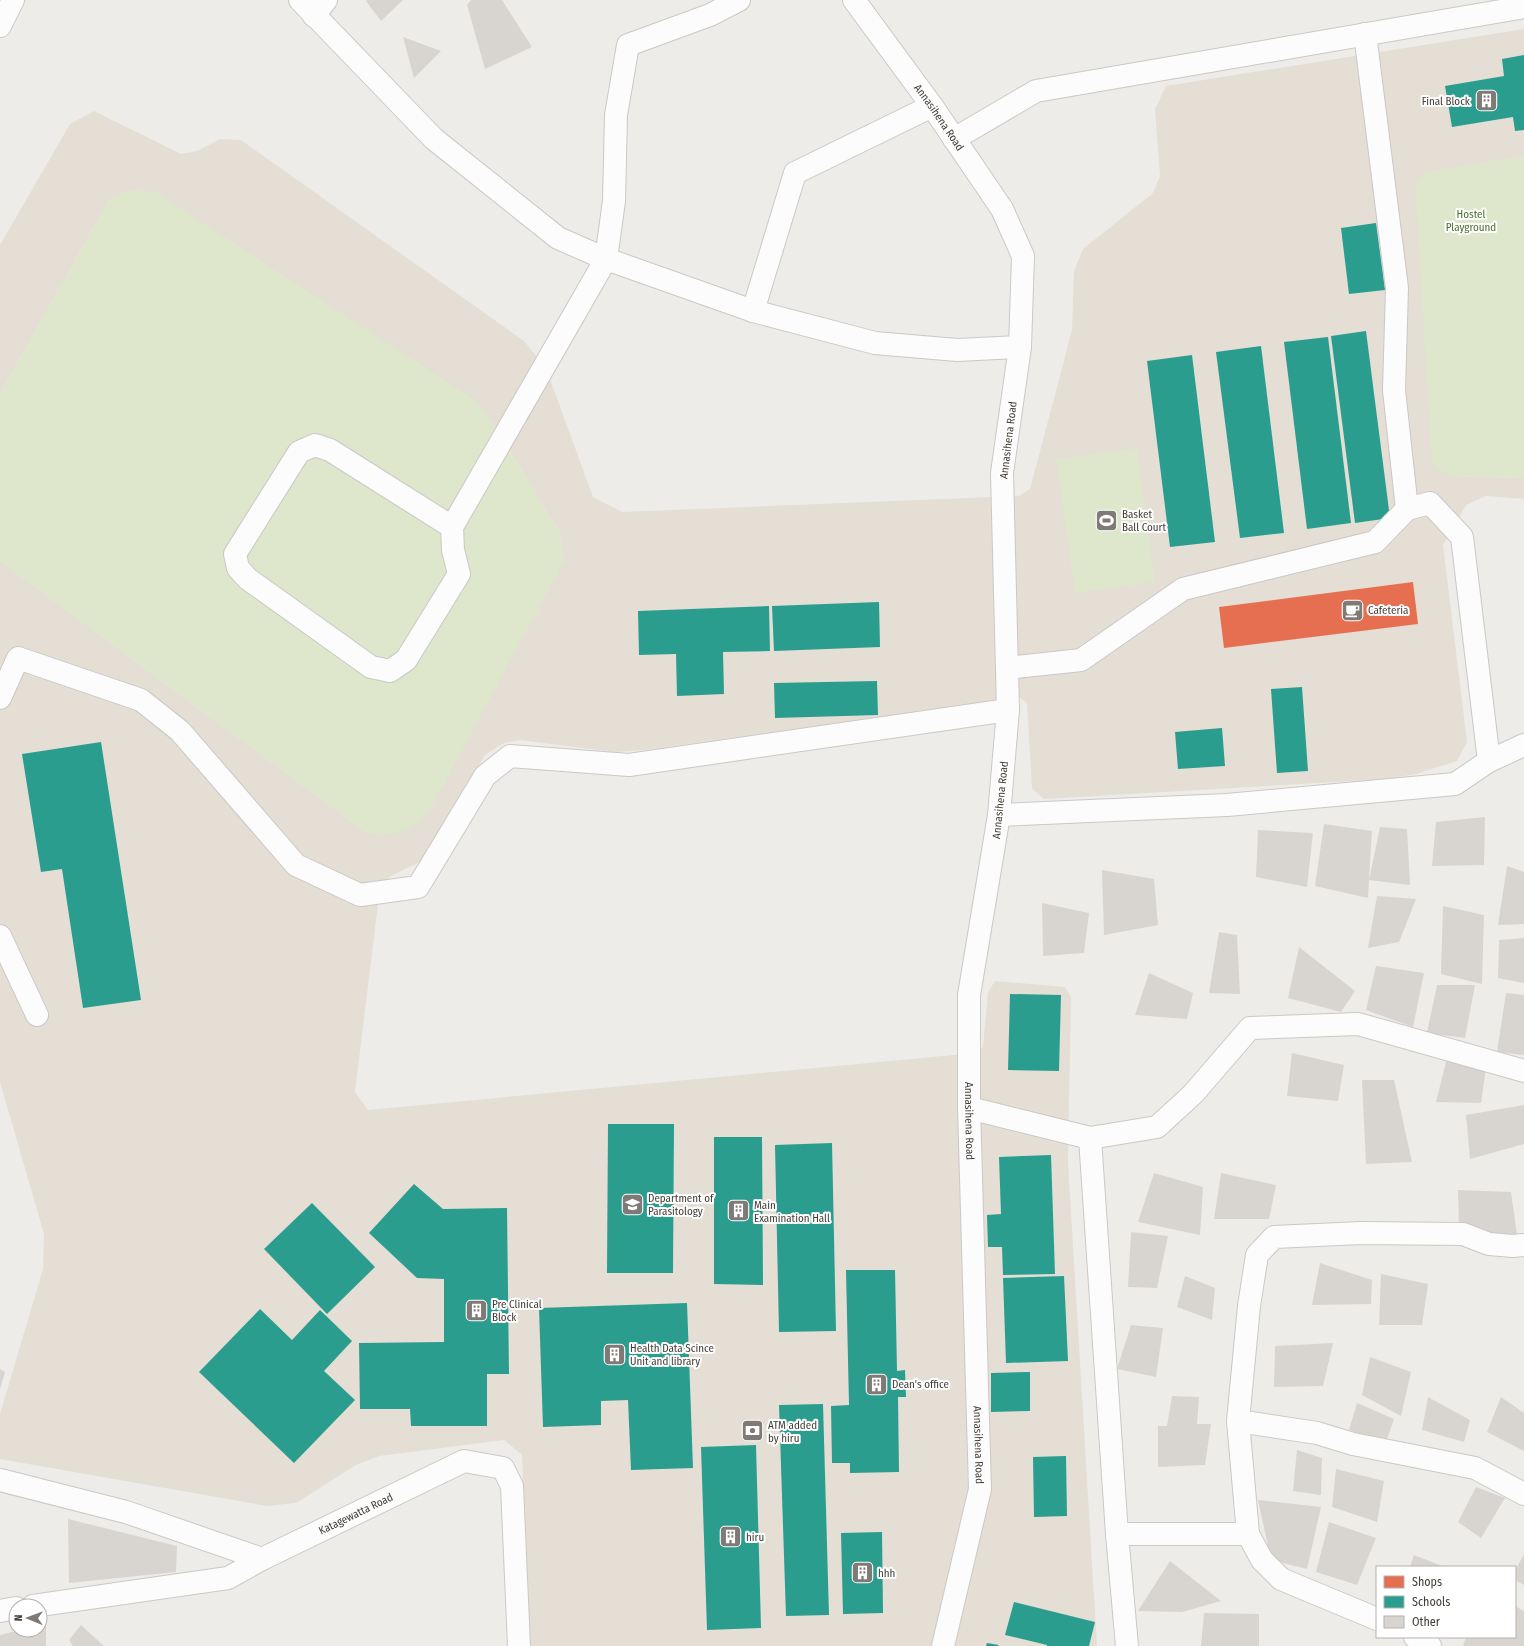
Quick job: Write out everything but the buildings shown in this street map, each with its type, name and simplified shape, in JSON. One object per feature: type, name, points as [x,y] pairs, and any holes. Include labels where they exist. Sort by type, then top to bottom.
[{"type":"street","points":[[0,26],[13,0]]},
{"type":"street","points":[[452,527],[330,450],[315,445],[299,452],[235,554],[238,568],[248,579],[371,667],[390,671],[406,660],[459,574],[453,550],[452,527],[606,259],[614,201],[616,115],[628,45],[710,15],[739,0]]},
{"type":"street","name":"Annasihena Road","points":[[854,0],[932,106],[1002,209],[1023,256],[1020,347],[1002,473],[1008,710],[999,815],[969,995],[969,1108],[980,1488],[943,1646]]},
{"type":"street","points":[[313,5],[434,139],[558,238],[606,259],[752,311],[875,343],[957,350],[1020,347]]},
{"type":"street","points":[[954,139],[1036,91],[1524,7]]},
{"type":"street","points":[[1365,34],[1397,288],[1394,390],[1407,509]]},
{"type":"street","points":[[752,311],[795,172],[932,106]]},
{"type":"street","points":[[1007,668],[1081,660],[1183,589],[1375,542],[1407,509],[1430,503],[1462,538],[1489,761]]},
{"type":"street","points":[[0,698],[18,658],[141,700],[180,731],[296,865],[360,895],[418,887],[485,776],[510,756],[629,765],[1008,710]]},
{"type":"street","points":[[999,815],[1228,805],[1455,784],[1489,761],[1524,745]]},
{"type":"street","points":[[0,936],[37,1015]]},
{"type":"street","points":[[969,1108],[1090,1138],[1157,1127],[1193,1094],[1250,1028],[1358,1024],[1524,1071]]},
{"type":"street","points":[[1090,1138],[1117,1534],[1127,1646]]},
{"type":"street","points":[[1376,1619],[1282,1578],[1262,1560],[1248,1534],[1238,1421],[1249,1306],[1257,1255],[1274,1237],[1361,1233],[1463,1234],[1489,1244],[1524,1245]]},
{"type":"street","points":[[1238,1421],[1317,1433],[1353,1444],[1475,1468],[1524,1494]]},
{"type":"street","name":"Katagewatta Road","points":[[48,1604],[228,1578],[262,1559],[464,1461],[503,1468],[512,1486],[519,1646]]},
{"type":"street","points":[[0,1480],[126,1512],[262,1559]]},
{"type":"street","points":[[1117,1534],[1248,1534]]},
{"type":"street","points":[[1417,1638],[1430,1646]]},
{"type":"shaded area","points":[[1524,29],[1524,156],[1424,173],[1448,476],[1524,478],[1524,499],[1486,496],[1466,505],[1443,545],[1467,742],[1457,761],[1416,774],[1387,779],[1044,799],[1032,789],[1027,703],[1019,697],[645,750],[614,752],[520,740],[504,743],[485,755],[423,860],[389,877],[380,888],[355,1092],[368,1110],[975,1053],[983,1047],[988,992],[995,981],[1065,987],[1071,997],[1068,1162],[1097,1646],[529,1646],[522,1455],[504,1440],[379,1456],[356,1465],[296,1503],[267,1506],[0,1459],[0,1414],[43,1269],[44,1234],[0,1082],[0,561],[364,831],[381,836],[564,562],[560,533],[494,424],[109,200],[0,394],[0,245],[70,124],[94,111],[181,154],[197,151],[220,139],[241,140],[524,341],[546,368],[593,497],[622,512],[1019,496],[1030,489],[1066,353],[1072,329],[1074,271],[1083,249],[1153,193],[1160,176],[1155,109],[1166,86]]},
{"type":"green space","name":"Hostel Playground","points":[[1524,156],[1524,478],[1448,476],[1432,463],[1415,185],[1424,173]]},
{"type":"green space","points":[[129,190],[156,192],[475,400],[494,424],[560,533],[564,562],[425,819],[405,831],[381,836],[364,831],[0,561],[0,394],[109,200]]},
{"type":"green space","name":"Basket Ball Court","points":[[1137,448],[1155,582],[1075,593],[1056,459]]},
{"type":"place","name":"Final Block","points":[[1486,101]]},
{"type":"place","name":"Basket Ball Court","points":[[1106,520]]},
{"type":"place","name":"Cafeteria","points":[[1352,610]]},
{"type":"place","name":"Department of Parasitology","points":[[633,1204]]},
{"type":"place","name":"Main Examination Hall","points":[[738,1211]]},
{"type":"place","name":"Pre Clinical Block","points":[[476,1310]]},
{"type":"place","name":"Health Data Scince Unit and library","points":[[615,1354]]},
{"type":"place","name":"Dean's office","points":[[877,1384]]},
{"type":"place","name":"ATM added by hiru","points":[[753,1431]]},
{"type":"place","name":"hiru","points":[[731,1537]]},
{"type":"place","name":"hhh","points":[[862,1573]]}]
